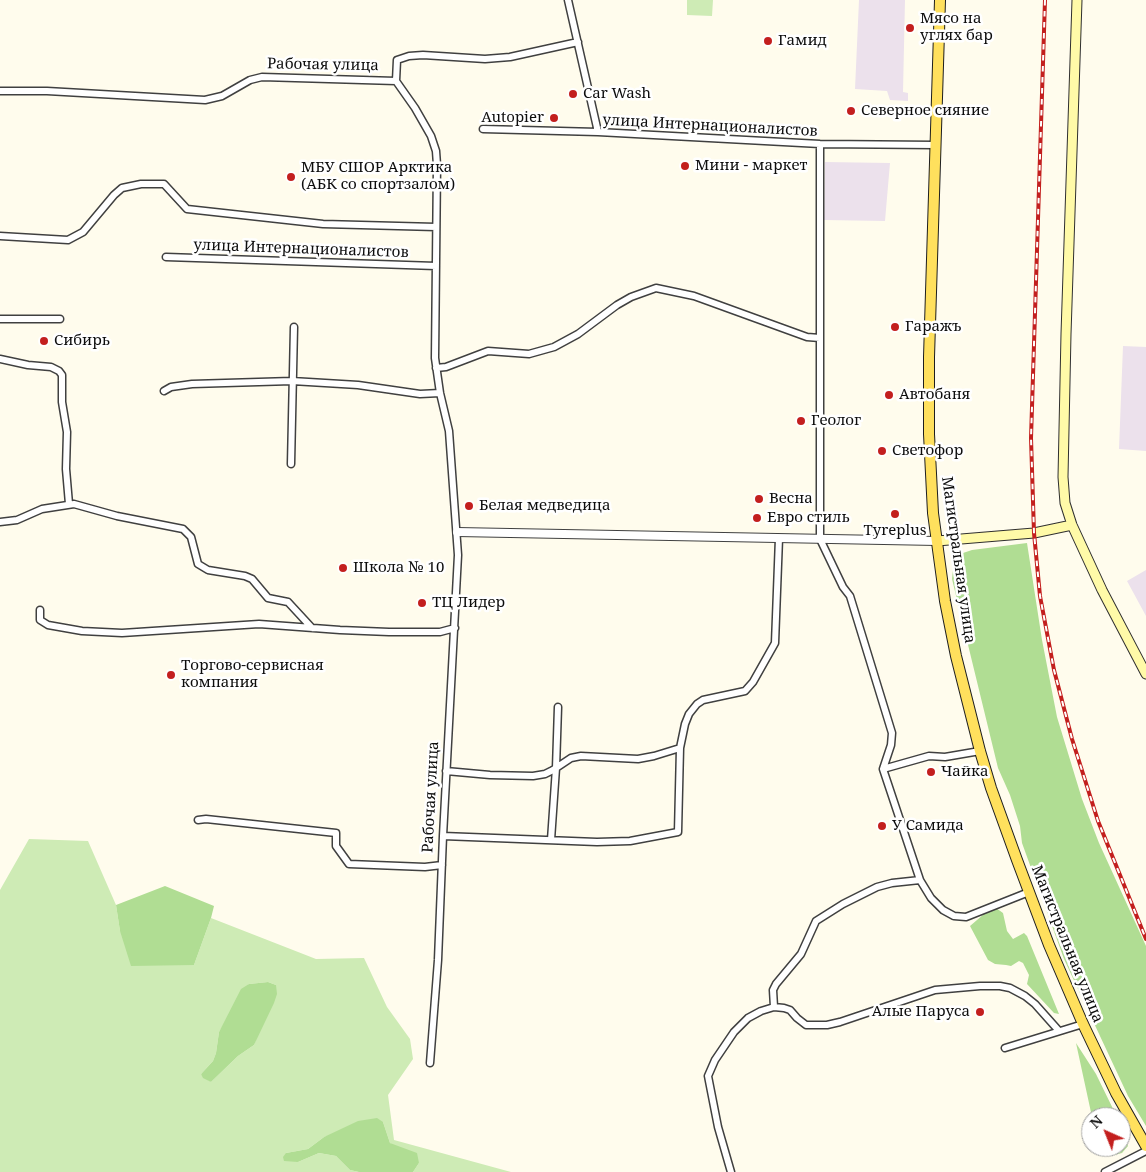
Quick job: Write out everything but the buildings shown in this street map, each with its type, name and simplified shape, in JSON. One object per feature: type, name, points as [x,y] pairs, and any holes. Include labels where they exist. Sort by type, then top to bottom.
[{"type":"main road","name":"Магистральная улица","points":[[940,0],[929,395],[931,472],[937,541],[945,600],[956,656],[980,751],[994,796],[1029,892],[1083,1024],[1116,1093],[1146,1146]]},
{"type":"main road","points":[[1077,0],[1063,477],[1064,503],[1072,525],[1116,618],[1146,674]]},
{"type":"main road","points":[[937,541],[1034,533],[1072,525]]},
{"type":"street","points":[[568,0],[598,132]]},
{"type":"street","points":[[396,81],[397,60],[409,56],[423,54],[485,58],[510,57],[578,42]]},
{"type":"street","name":"Рабочая улица","points":[[0,91],[205,100],[222,96],[250,80],[262,77],[396,81],[415,108],[434,143],[437,165],[436,368],[449,431],[457,532],[458,571],[442,836],[438,960],[430,1063]]},
{"type":"street","name":"улица Интернационалистов","points":[[483,129],[598,132],[820,144],[936,145]]},
{"type":"street","points":[[820,144],[820,539],[843,587],[850,596],[892,733],[891,745],[882,769],[920,880],[931,898],[942,910],[954,916],[966,917],[1029,892]]},
{"type":"street","points":[[0,236],[68,240],[83,232],[122,188],[141,184],[164,184],[187,209],[323,224],[436,227]]},
{"type":"street","name":"улица Интернационалистов","points":[[166,257],[436,266]]},
{"type":"street","points":[[436,368],[446,367],[488,351],[529,354],[554,348],[578,334],[617,305],[631,297],[656,288],[694,296],[807,337],[820,338]]},
{"type":"street","points":[[0,319],[60,319]]},
{"type":"street","points":[[292,464],[294,327]]},
{"type":"street","points":[[0,359],[28,365],[51,367],[60,371],[62,375],[62,402],[67,432],[66,470],[69,504]]},
{"type":"street","points":[[164,391],[171,387],[192,384],[292,382],[358,385],[420,394],[440,393]]},
{"type":"street","points":[[0,522],[17,520],[42,509],[69,504],[81,505],[118,516],[183,529],[191,537],[198,564],[208,570],[246,576],[252,579],[268,598],[288,602],[312,628]]},
{"type":"street","points":[[457,532],[937,541]]},
{"type":"street","points":[[442,836],[630,841],[678,832],[680,748],[685,724],[692,708],[704,700],[745,691],[753,682],[775,643],[779,538]]},
{"type":"street","points":[[40,610],[40,620],[43,623],[82,631],[137,633],[259,624],[340,630],[440,632],[455,628]]},
{"type":"street","points":[[551,840],[558,707]]},
{"type":"street","points":[[446,771],[533,776],[545,774],[565,761],[581,756],[638,759],[680,748]]},
{"type":"street","points":[[882,769],[929,756],[945,758],[980,751]]},
{"type":"street","points":[[198,820],[206,819],[293,827],[336,833],[336,846],[349,864],[442,865]]},
{"type":"street","points":[[774,1007],[773,998],[776,984],[800,954],[816,921],[843,904],[878,887],[892,883],[920,880]]},
{"type":"street","points":[[731,1172],[718,1127],[709,1084],[710,1069],[729,1038],[744,1021],[761,1011],[774,1007],[786,1008],[806,1025],[827,1025],[935,990],[1000,986],[1010,988],[1025,996],[1035,1004],[1059,1031]]},
{"type":"street","points":[[1005,1048],[1083,1024]]},
{"type":"street","points":[[1105,1172],[1146,1151]]},
{"type":"shaded area","points":[[859,0],[905,0],[903,92],[908,93],[908,101],[890,100],[887,91],[855,89]]},
{"type":"shaded area","points":[[825,162],[890,163],[885,221],[824,220]]},
{"type":"shaded area","points":[[1123,346],[1146,347],[1146,451],[1119,449]]},
{"type":"shaded area","points":[[1146,570],[1146,616],[1127,581]]},
{"type":"green space","points":[[687,0],[713,0],[712,16],[687,15]]},
{"type":"green space","points":[[1027,543],[1042,640],[1057,717],[1082,799],[1099,843],[1146,946],[1146,1126],[1128,1096],[1064,959],[1022,843],[1020,826],[1010,795],[998,768],[952,579],[953,570],[963,553],[972,550]]},
{"type":"green space","points":[[29,839],[88,841],[116,905],[120,931],[194,965],[211,918],[316,959],[364,958],[387,1007],[410,1039],[413,1059],[388,1095],[394,1140],[511,1172],[413,1172],[419,1163],[390,1143],[383,1122],[324,1137],[308,1149],[286,1153],[298,1162],[319,1153],[336,1156],[350,1170],[359,1172],[0,1172],[0,890]],"holes":[[[268,982],[276,985],[254,1045],[238,1056],[211,1082],[201,1074],[213,1061],[219,1032],[249,984]]]},
{"type":"green space","points":[[165,886],[214,906],[194,965],[131,966],[120,931],[116,905]]},
{"type":"green space","points":[[991,908],[996,908],[1003,913],[1007,931],[1013,939],[1024,933],[1027,936],[1059,1014],[1054,1013],[1027,984],[1029,975],[1023,963],[1019,961],[1011,966],[995,964],[988,960],[970,926]]},
{"type":"green space","points":[[268,982],[276,985],[277,994],[254,1045],[238,1056],[211,1082],[203,1078],[201,1074],[213,1061],[219,1032],[241,989],[249,984]]},
{"type":"green space","points":[[1076,1043],[1096,1074],[1112,1107],[1090,1107]]},
{"type":"green space","points":[[377,1118],[383,1122],[390,1143],[417,1153],[419,1163],[413,1172],[359,1172],[350,1170],[336,1156],[319,1153],[298,1162],[284,1161],[283,1157],[286,1153],[308,1149],[324,1137],[358,1121]]},
{"type":"railway","points":[[1045,0],[1031,438],[1034,533],[1040,596],[1054,670],[1072,739],[1098,821],[1146,939]]},
{"type":"place","name":"Мясо на углях бар","points":[[910,28]]},
{"type":"place","name":"Гамид","points":[[768,41]]},
{"type":"place","name":"Car Wash","points":[[573,94]]},
{"type":"place","name":"Северное сияние","points":[[851,111]]},
{"type":"place","name":"Autopier","points":[[554,118]]},
{"type":"place","name":"Мини - маркет","points":[[685,166]]},
{"type":"place","name":"МБУ СШОР Арктика (АБК со спортзалом)","points":[[291,177]]},
{"type":"place","name":"Гаражъ","points":[[895,327]]},
{"type":"place","name":"Сибирь","points":[[44,341]]},
{"type":"place","name":"Автобаня","points":[[889,395]]},
{"type":"place","name":"Геолог","points":[[801,421]]},
{"type":"place","name":"Светофор","points":[[882,451]]},
{"type":"place","name":"Весна","points":[[759,499]]},
{"type":"place","name":"Белая медведица","points":[[469,506]]},
{"type":"place","name":"Tyreplus","points":[[895,514]]},
{"type":"place","name":"Евро стиль","points":[[757,518]]},
{"type":"place","name":"Школа № 10","points":[[343,568]]},
{"type":"place","name":"ТЦ Лидер","points":[[422,603]]},
{"type":"place","name":"Торгово-сервисная компания","points":[[171,675]]},
{"type":"place","name":"Чайка","points":[[931,772]]},
{"type":"place","name":"У Самида","points":[[882,826]]},
{"type":"place","name":"Алые Паруса","points":[[980,1012]]}]
